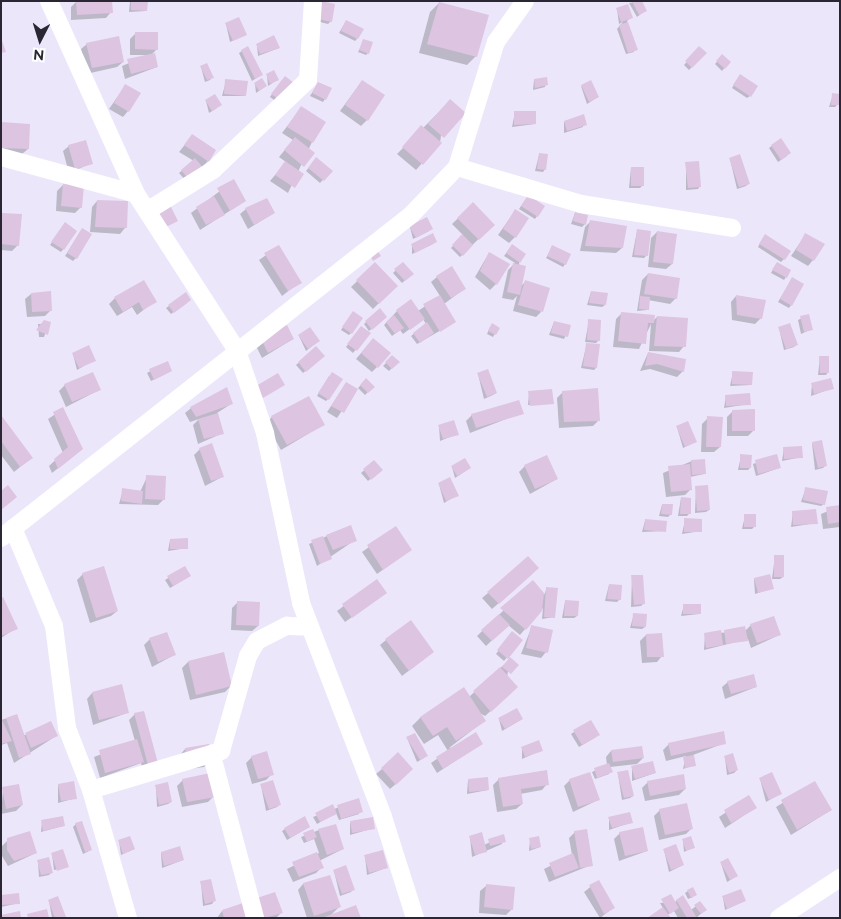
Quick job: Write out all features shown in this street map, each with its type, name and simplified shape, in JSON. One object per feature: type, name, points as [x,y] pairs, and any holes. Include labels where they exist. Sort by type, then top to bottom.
[{"type":"street","points":[[49,1],[136,194],[237,351],[266,433],[310,627],[383,817],[415,918]]},
{"type":"street","points":[[147,211],[213,170],[308,80],[313,1]]},
{"type":"street","points":[[128,918],[91,790],[67,728],[54,626],[7,533],[411,215],[457,167],[496,42],[525,1]]},
{"type":"street","points":[[1,157],[136,194]]},
{"type":"street","points":[[457,167],[581,204],[732,228]]},
{"type":"street","points":[[91,790],[212,756],[225,740],[248,656],[257,641],[287,626],[310,627]]},
{"type":"street","points":[[212,756],[255,918]]},
{"type":"street","points":[[779,918],[840,878]]},
{"type":"building","points":[[76,1],[112,1],[113,13],[77,15]]},
{"type":"building","points":[[131,1],[148,1],[147,11],[131,10]]},
{"type":"building","points":[[321,1],[335,4],[332,22],[318,19]]},
{"type":"building","points":[[632,1],[642,1],[647,11],[639,15]]},
{"type":"building","points":[[439,2],[489,15],[477,57],[427,44]]},
{"type":"building","points":[[628,4],[633,18],[621,22],[616,8]]},
{"type":"building","points":[[239,17],[247,35],[233,41],[225,23]]},
{"type":"building","points":[[346,20],[364,29],[358,39],[341,31]]},
{"type":"building","points":[[628,22],[638,50],[628,53],[619,25]]},
{"type":"building","points":[[135,32],[158,32],[158,50],[135,49]]},
{"type":"building","points":[[274,35],[280,48],[260,54],[256,44]]},
{"type":"building","points":[[119,36],[124,62],[92,68],[86,43]]},
{"type":"building","points":[[1,38],[6,52],[1,53]]},
{"type":"building","points":[[363,39],[373,42],[369,54],[359,50]]},
{"type":"building","points":[[248,46],[263,75],[255,79],[241,50]]},
{"type":"building","points":[[699,46],[707,53],[692,68],[685,61]]},
{"type":"building","points":[[155,53],[158,67],[131,74],[127,59]]},
{"type":"building","points":[[722,54],[731,62],[725,69],[716,61]]},
{"type":"building","points":[[207,63],[214,78],[207,80],[200,66]]},
{"type":"building","points":[[274,70],[279,80],[270,84],[266,74]]},
{"type":"building","points":[[740,74],[758,86],[751,97],[733,85]]},
{"type":"building","points":[[285,76],[294,83],[281,101],[271,94]]},
{"type":"building","points":[[547,77],[548,85],[535,88],[534,79]]},
{"type":"building","points":[[262,78],[267,86],[259,91],[254,83]]},
{"type":"building","points":[[225,79],[248,81],[246,96],[224,94]]},
{"type":"building","points":[[362,80],[385,95],[368,121],[345,105]]},
{"type":"building","points":[[591,80],[599,97],[589,102],[581,85]]},
{"type":"building","points":[[318,82],[332,88],[326,100],[312,93]]},
{"type":"building","points":[[125,84],[141,93],[129,112],[114,103]]},
{"type":"building","points":[[832,93],[840,94],[839,105],[831,105]]},
{"type":"building","points":[[215,94],[222,105],[212,111],[205,100]]},
{"type":"building","points":[[450,99],[466,113],[444,138],[428,124]]},
{"type":"building","points":[[301,106],[326,122],[313,143],[287,127]]},
{"type":"building","points":[[514,111],[536,111],[536,124],[514,125]]},
{"type":"building","points":[[584,114],[587,125],[567,131],[564,121]]},
{"type":"building","points":[[1,122],[30,124],[29,149],[1,148]]},
{"type":"building","points":[[421,125],[442,143],[423,165],[402,147]]},
{"type":"building","points":[[192,134],[216,150],[209,162],[184,145]]},
{"type":"building","points":[[295,137],[315,153],[304,167],[284,150]]},
{"type":"building","points":[[781,138],[791,153],[781,160],[771,145]]},
{"type":"building","points":[[86,140],[93,164],[75,169],[68,145]]},
{"type":"building","points":[[539,153],[548,154],[546,170],[537,169]]},
{"type":"building","points":[[740,154],[750,184],[739,187],[729,158]]},
{"type":"building","points":[[316,157],[333,171],[324,181],[308,168]]},
{"type":"building","points":[[195,158],[204,169],[190,181],[181,170]]},
{"type":"building","points":[[285,161],[304,174],[295,188],[275,175]]},
{"type":"building","points":[[699,161],[701,187],[688,188],[685,162]]},
{"type":"building","points":[[631,167],[644,167],[644,186],[631,186]]},
{"type":"building","points":[[234,179],[246,201],[230,211],[217,188]]},
{"type":"building","points":[[63,184],[84,185],[82,208],[61,206]]},
{"type":"building","points":[[528,195],[545,206],[538,217],[521,206]]},
{"type":"building","points":[[214,196],[225,215],[206,225],[196,207]]},
{"type":"building","points":[[267,198],[275,213],[254,225],[245,208]]},
{"type":"building","points":[[97,200],[128,201],[127,228],[95,227]]},
{"type":"building","points":[[473,202],[495,225],[479,240],[457,218]]},
{"type":"building","points":[[170,205],[178,221],[160,230],[152,213]]},
{"type":"building","points":[[515,209],[529,218],[516,238],[503,229]]},
{"type":"building","points":[[575,212],[588,215],[586,225],[573,221]]},
{"type":"building","points":[[2,213],[22,214],[19,246],[1,244]]},
{"type":"building","points":[[427,217],[433,229],[416,238],[409,226]]},
{"type":"building","points":[[590,220],[627,226],[623,248],[585,246]]},
{"type":"building","points":[[65,222],[77,231],[64,250],[51,242]]},
{"type":"building","points":[[82,228],[92,234],[77,259],[67,253]]},
{"type":"building","points":[[637,229],[651,231],[648,256],[634,255]]},
{"type":"building","points":[[657,231],[677,234],[673,264],[653,262]]},
{"type":"building","points":[[433,233],[437,242],[415,253],[411,244]]},
{"type":"building","points":[[805,233],[825,244],[814,261],[796,250]]},
{"type":"building","points":[[462,234],[473,245],[463,256],[452,245]]},
{"type":"building","points":[[765,234],[791,251],[785,260],[759,244]]},
{"type":"building","points":[[512,244],[526,254],[520,263],[506,253]]},
{"type":"building","points":[[279,245],[302,283],[288,291],[264,253]]},
{"type":"building","points":[[552,245],[571,254],[566,265],[547,256]]},
{"type":"building","points":[[375,247],[381,256],[373,261],[368,252]]},
{"type":"building","points":[[489,252],[510,264],[497,285],[480,271]]},
{"type":"building","points":[[375,262],[398,286],[379,304],[356,280]]},
{"type":"building","points":[[403,262],[414,274],[405,281],[394,269]]},
{"type":"building","points":[[777,262],[791,270],[787,278],[772,270]]},
{"type":"building","points":[[513,263],[526,266],[520,295],[507,292]]},
{"type":"building","points":[[452,266],[466,289],[451,298],[436,276]]},
{"type":"building","points":[[648,273],[680,278],[677,299],[644,294]]},
{"type":"building","points":[[792,277],[804,284],[792,306],[780,299]]},
{"type":"building","points":[[144,280],[157,302],[143,310],[139,302],[123,312],[114,297]]},
{"type":"building","points":[[525,280],[550,288],[543,312],[518,305]]},
{"type":"building","points":[[51,291],[52,311],[32,312],[31,293]]},
{"type":"building","points":[[591,291],[608,293],[606,305],[589,303]]},
{"type":"building","points":[[186,292],[191,300],[174,313],[168,305]]},
{"type":"building","points":[[440,295],[456,322],[440,332],[423,304]]},
{"type":"building","points":[[736,295],[766,300],[762,319],[737,315]]},
{"type":"building","points":[[640,296],[650,297],[649,310],[639,309]]},
{"type":"building","points":[[411,299],[425,319],[410,330],[396,310]]},
{"type":"building","points":[[380,308],[387,317],[372,330],[365,321]]},
{"type":"building","points":[[353,311],[363,318],[352,334],[342,327]]},
{"type":"building","points":[[621,312],[655,315],[654,323],[648,323],[646,344],[618,341]]},
{"type":"building","points":[[809,314],[813,330],[804,332],[800,316]]},
{"type":"building","points":[[394,315],[404,328],[395,334],[386,322]]},
{"type":"building","points":[[657,316],[688,318],[686,347],[654,346]]},
{"type":"building","points":[[588,319],[601,320],[600,341],[587,340]]},
{"type":"building","points":[[44,320],[51,322],[48,335],[36,330]]},
{"type":"building","points":[[554,321],[571,325],[568,337],[551,333]]},
{"type":"building","points":[[427,322],[434,333],[420,343],[413,333]]},
{"type":"building","points":[[492,323],[500,328],[496,335],[488,331]]},
{"type":"building","points":[[790,323],[798,345],[786,349],[778,327]]},
{"type":"building","points":[[287,325],[294,339],[268,353],[261,339]]},
{"type":"building","points":[[361,326],[371,333],[357,351],[347,344]]},
{"type":"building","points":[[310,327],[320,341],[308,349],[298,335]]},
{"type":"building","points":[[373,338],[391,353],[378,368],[361,353]]},
{"type":"building","points":[[586,343],[600,344],[597,368],[583,366]]},
{"type":"building","points":[[89,345],[96,361],[79,368],[72,353]]},
{"type":"building","points":[[316,346],[325,356],[306,372],[298,362]]},
{"type":"building","points":[[648,352],[686,359],[684,372],[657,364],[645,366]]},
{"type":"building","points":[[392,355],[400,362],[392,369],[385,362]]},
{"type":"building","points":[[819,356],[829,356],[829,373],[820,373]]},
{"type":"building","points":[[168,361],[172,371],[154,380],[149,369]]},
{"type":"building","points":[[488,369],[497,393],[487,397],[477,373]]},
{"type":"building","points":[[732,371],[753,372],[752,385],[732,384]]},
{"type":"building","points":[[93,372],[101,390],[72,402],[64,384]]},
{"type":"building","points":[[332,372],[343,379],[329,400],[318,393]]},
{"type":"building","points":[[278,373],[285,385],[263,398],[256,386]]},
{"type":"building","points":[[366,378],[375,387],[368,393],[360,385]]},
{"type":"building","points":[[831,378],[834,389],[814,394],[811,383]]},
{"type":"building","points":[[346,382],[358,389],[344,413],[331,406]]},
{"type":"building","points":[[227,387],[233,404],[196,417],[190,407]]},
{"type":"building","points":[[598,388],[600,421],[564,422],[562,391]]},
{"type":"building","points":[[552,389],[554,404],[530,406],[528,391]]},
{"type":"building","points":[[750,393],[751,405],[726,406],[725,395]]},
{"type":"building","points":[[309,396],[325,425],[287,445],[271,416]]},
{"type":"building","points":[[519,400],[524,414],[476,428],[471,414]]},
{"type":"building","points":[[63,407],[83,449],[58,469],[54,459],[68,447],[53,412]]},
{"type":"building","points":[[755,409],[755,431],[732,431],[732,410]]},
{"type":"building","points":[[218,413],[224,434],[204,439],[198,419]]},
{"type":"building","points":[[1,415],[33,458],[20,467],[1,441]]},
{"type":"building","points":[[707,416],[723,417],[721,447],[706,447]]},
{"type":"building","points":[[454,420],[459,435],[443,439],[438,425]]},
{"type":"building","points":[[688,421],[697,442],[685,447],[676,426]]},
{"type":"building","points":[[822,440],[827,466],[818,468],[812,442]]},
{"type":"building","points":[[212,443],[224,477],[211,481],[199,448]]},
{"type":"building","points":[[802,446],[803,458],[784,459],[783,447]]},
{"type":"building","points":[[740,454],[752,455],[751,468],[740,468]]},
{"type":"building","points":[[777,454],[781,468],[758,474],[755,460]]},
{"type":"building","points":[[547,455],[558,479],[535,489],[524,465]]},
{"type":"building","points":[[465,458],[471,468],[457,476],[451,466]]},
{"type":"building","points":[[705,459],[706,474],[692,475],[691,460]]},
{"type":"building","points":[[374,460],[383,470],[371,480],[363,469]]},
{"type":"building","points":[[690,464],[692,490],[671,492],[668,466]]},
{"type":"building","points":[[146,475],[166,476],[165,500],[145,499]]},
{"type":"building","points":[[450,477],[459,496],[446,501],[438,483]]},
{"type":"building","points":[[8,485],[17,497],[1,510],[1,491]]},
{"type":"building","points":[[708,485],[710,510],[697,511],[695,486]]},
{"type":"building","points":[[805,487],[828,491],[825,505],[803,500]]},
{"type":"building","points":[[122,488],[143,491],[142,504],[121,501]]},
{"type":"building","points":[[681,497],[691,498],[691,514],[680,514]]},
{"type":"building","points":[[662,504],[673,504],[672,515],[661,514]]},
{"type":"building","points":[[840,505],[840,522],[828,524],[826,507]]},
{"type":"building","points":[[816,509],[818,524],[793,525],[792,511]]},
{"type":"building","points":[[744,514],[756,514],[756,527],[744,527]]},
{"type":"building","points":[[684,518],[702,519],[702,532],[684,532]]},
{"type":"building","points":[[645,519],[667,521],[666,532],[644,530]]},
{"type":"building","points":[[351,525],[357,541],[333,550],[326,535]]},
{"type":"building","points":[[396,526],[412,550],[383,570],[367,545]]},
{"type":"building","points":[[323,536],[332,559],[320,564],[311,540]]},
{"type":"building","points":[[188,538],[188,549],[170,549],[170,539]]},
{"type":"building","points":[[774,555],[784,555],[784,577],[774,577]]},
{"type":"building","points":[[528,556],[539,568],[499,604],[487,592]]},
{"type":"building","points":[[104,566],[118,611],[96,618],[82,573]]},
{"type":"building","points":[[185,566],[191,576],[173,586],[167,576]]},
{"type":"building","points":[[770,574],[774,589],[758,593],[754,578]]},
{"type":"building","points":[[631,575],[643,575],[645,604],[634,605]]},
{"type":"building","points":[[377,579],[387,593],[352,618],[342,604]]},
{"type":"building","points":[[533,580],[544,593],[542,611],[526,630],[500,608]]},
{"type":"building","points":[[609,584],[622,585],[621,600],[607,599]]},
{"type":"building","points":[[546,587],[558,588],[555,618],[544,617]]},
{"type":"building","points":[[3,597],[18,629],[1,636],[1,598]]},
{"type":"building","points":[[565,600],[579,601],[578,616],[564,616]]},
{"type":"building","points":[[237,601],[260,602],[259,626],[236,625]]},
{"type":"building","points":[[683,604],[701,604],[701,614],[683,614]]},
{"type":"building","points":[[633,613],[647,614],[646,627],[632,626]]},
{"type":"building","points":[[499,614],[510,625],[492,641],[481,630]]},
{"type":"building","points":[[774,616],[781,635],[757,643],[750,624]]},
{"type":"building","points":[[411,620],[434,652],[409,671],[385,639]]},
{"type":"building","points":[[531,625],[553,630],[548,653],[526,648]]},
{"type":"building","points":[[745,626],[748,641],[726,644],[724,630]]},
{"type":"building","points":[[721,630],[723,645],[706,648],[704,633]]},
{"type":"building","points":[[512,631],[523,640],[508,659],[497,650]]},
{"type":"building","points":[[167,632],[176,655],[158,662],[149,638]]},
{"type":"building","points":[[662,633],[664,657],[647,657],[646,634]]},
{"type":"building","points":[[224,652],[232,686],[196,695],[188,661]]},
{"type":"building","points":[[510,657],[519,665],[511,674],[502,667]]},
{"type":"building","points":[[500,667],[518,687],[491,712],[473,691]]},
{"type":"building","points":[[754,674],[757,687],[731,694],[727,681]]},
{"type":"building","points":[[122,684],[129,713],[99,720],[92,692]]},
{"type":"building","points":[[464,687],[486,721],[456,741],[447,727],[433,736],[420,717]]},
{"type":"building","points":[[517,708],[523,719],[505,729],[498,718]]},
{"type":"building","points":[[144,711],[159,767],[149,769],[134,713]]},
{"type":"building","points":[[17,714],[31,754],[19,758],[6,718]]},
{"type":"building","points":[[1,718],[12,741],[1,744]]},
{"type":"building","points":[[591,720],[600,735],[582,745],[573,730]]},
{"type":"building","points":[[51,721],[58,736],[31,748],[25,733]]},
{"type":"building","points":[[724,731],[726,744],[671,756],[668,743]]},
{"type":"building","points":[[476,732],[483,744],[443,769],[436,757]]},
{"type":"building","points":[[415,733],[428,756],[420,760],[406,737]]},
{"type":"building","points":[[137,739],[144,762],[105,773],[99,750]]},
{"type":"building","points":[[539,740],[543,751],[525,757],[521,747]]},
{"type":"building","points":[[209,744],[211,762],[187,765],[185,748]]},
{"type":"building","points":[[642,746],[644,758],[613,762],[611,750]]},
{"type":"building","points":[[267,751],[274,775],[258,779],[251,756]]},
{"type":"building","points":[[398,752],[413,769],[396,785],[381,768]]},
{"type":"building","points":[[733,753],[738,770],[729,773],[724,756]]},
{"type":"building","points":[[694,755],[696,766],[685,768],[683,757]]},
{"type":"building","points":[[653,761],[656,773],[635,779],[631,766]]},
{"type":"building","points":[[609,763],[613,772],[597,778],[594,768]]},
{"type":"building","points":[[547,770],[549,785],[521,789],[523,804],[503,807],[498,778]]},
{"type":"building","points":[[628,770],[634,796],[624,798],[617,772]]},
{"type":"building","points":[[590,772],[600,800],[578,807],[569,779]]},
{"type":"building","points":[[772,772],[782,794],[769,800],[759,778]]},
{"type":"building","points":[[210,773],[216,797],[187,802],[182,779]]},
{"type":"building","points":[[684,774],[686,789],[650,796],[647,781]]},
{"type":"building","points":[[488,777],[489,790],[469,792],[468,779]]},
{"type":"building","points":[[273,780],[281,805],[269,809],[260,784]]},
{"type":"building","points":[[74,781],[77,799],[61,801],[58,784]]},
{"type":"building","points":[[815,781],[832,810],[797,830],[781,800]]},
{"type":"building","points":[[168,782],[172,802],[159,805],[155,785]]},
{"type":"building","points":[[19,784],[23,805],[6,809],[2,787]]},
{"type":"building","points":[[749,795],[757,808],[731,823],[724,810]]},
{"type":"building","points":[[359,798],[363,812],[341,819],[337,805]]},
{"type":"building","points":[[687,803],[693,829],[665,835],[659,809]]},
{"type":"building","points":[[333,804],[337,814],[320,822],[315,813]]},
{"type":"building","points":[[630,812],[633,823],[612,828],[608,817]]},
{"type":"building","points":[[63,816],[65,826],[43,831],[41,820]]},
{"type":"building","points":[[305,816],[310,827],[290,838],[284,828]]},
{"type":"building","points":[[373,817],[375,829],[352,833],[350,821]]},
{"type":"building","points":[[82,821],[92,850],[85,852],[75,823]]},
{"type":"building","points":[[336,824],[344,849],[327,855],[318,829]]},
{"type":"building","points":[[643,827],[648,851],[625,856],[619,832]]},
{"type":"building","points":[[313,829],[317,837],[307,842],[303,833]]},
{"type":"building","points":[[587,829],[593,866],[580,868],[574,831]]},
{"type":"building","points":[[30,831],[37,853],[14,861],[7,850],[7,838]]},
{"type":"building","points":[[482,832],[487,852],[475,855],[469,836]]},
{"type":"building","points":[[504,834],[506,842],[490,846],[488,839]]},
{"type":"building","points":[[130,836],[135,849],[123,854],[118,840]]},
{"type":"building","points":[[539,836],[541,847],[531,849],[529,838]]},
{"type":"building","points":[[691,836],[695,848],[686,851],[682,839]]},
{"type":"building","points":[[676,844],[684,865],[671,870],[663,849]]},
{"type":"building","points":[[180,846],[184,860],[164,866],[161,852]]},
{"type":"building","points":[[63,849],[69,867],[57,871],[51,853]]},
{"type":"building","points":[[383,850],[388,868],[369,873],[364,855]]},
{"type":"building","points":[[317,852],[324,868],[299,877],[292,862]]},
{"type":"building","points":[[573,853],[579,868],[555,877],[549,863]]},
{"type":"building","points":[[49,857],[53,873],[41,875],[37,860]]},
{"type":"building","points":[[728,858],[738,876],[730,880],[720,862]]},
{"type":"building","points":[[346,865],[355,890],[342,894],[333,870]]},
{"type":"building","points":[[330,875],[341,907],[314,916],[303,883]]},
{"type":"building","points":[[211,879],[216,901],[205,904],[200,881]]},
{"type":"building","points":[[599,880],[615,908],[604,914],[589,885]]},
{"type":"building","points":[[486,884],[515,887],[513,910],[484,907]]},
{"type":"building","points":[[693,887],[697,895],[691,898],[687,890]]},
{"type":"building","points":[[741,889],[746,901],[727,909],[722,896]]},
{"type":"building","points":[[275,892],[283,913],[264,918],[257,898]]},
{"type":"building","points":[[19,893],[20,904],[1,905],[1,895]]},
{"type":"building","points":[[671,894],[679,908],[670,914],[661,899]]},
{"type":"building","points":[[683,895],[697,918],[687,918],[676,900]]},
{"type":"building","points":[[58,896],[65,918],[55,918],[48,900]]},
{"type":"building","points":[[700,901],[707,910],[701,914],[694,905]]},
{"type":"building","points":[[243,903],[247,918],[224,918],[222,910]]},
{"type":"building","points":[[356,905],[361,918],[322,918]]},
{"type":"building","points":[[663,907],[671,918],[647,918]]},
{"type":"building","points":[[47,909],[49,918],[28,918],[27,914]]},
{"type":"building","points":[[20,911],[21,918],[1,918],[1,915]]}]
